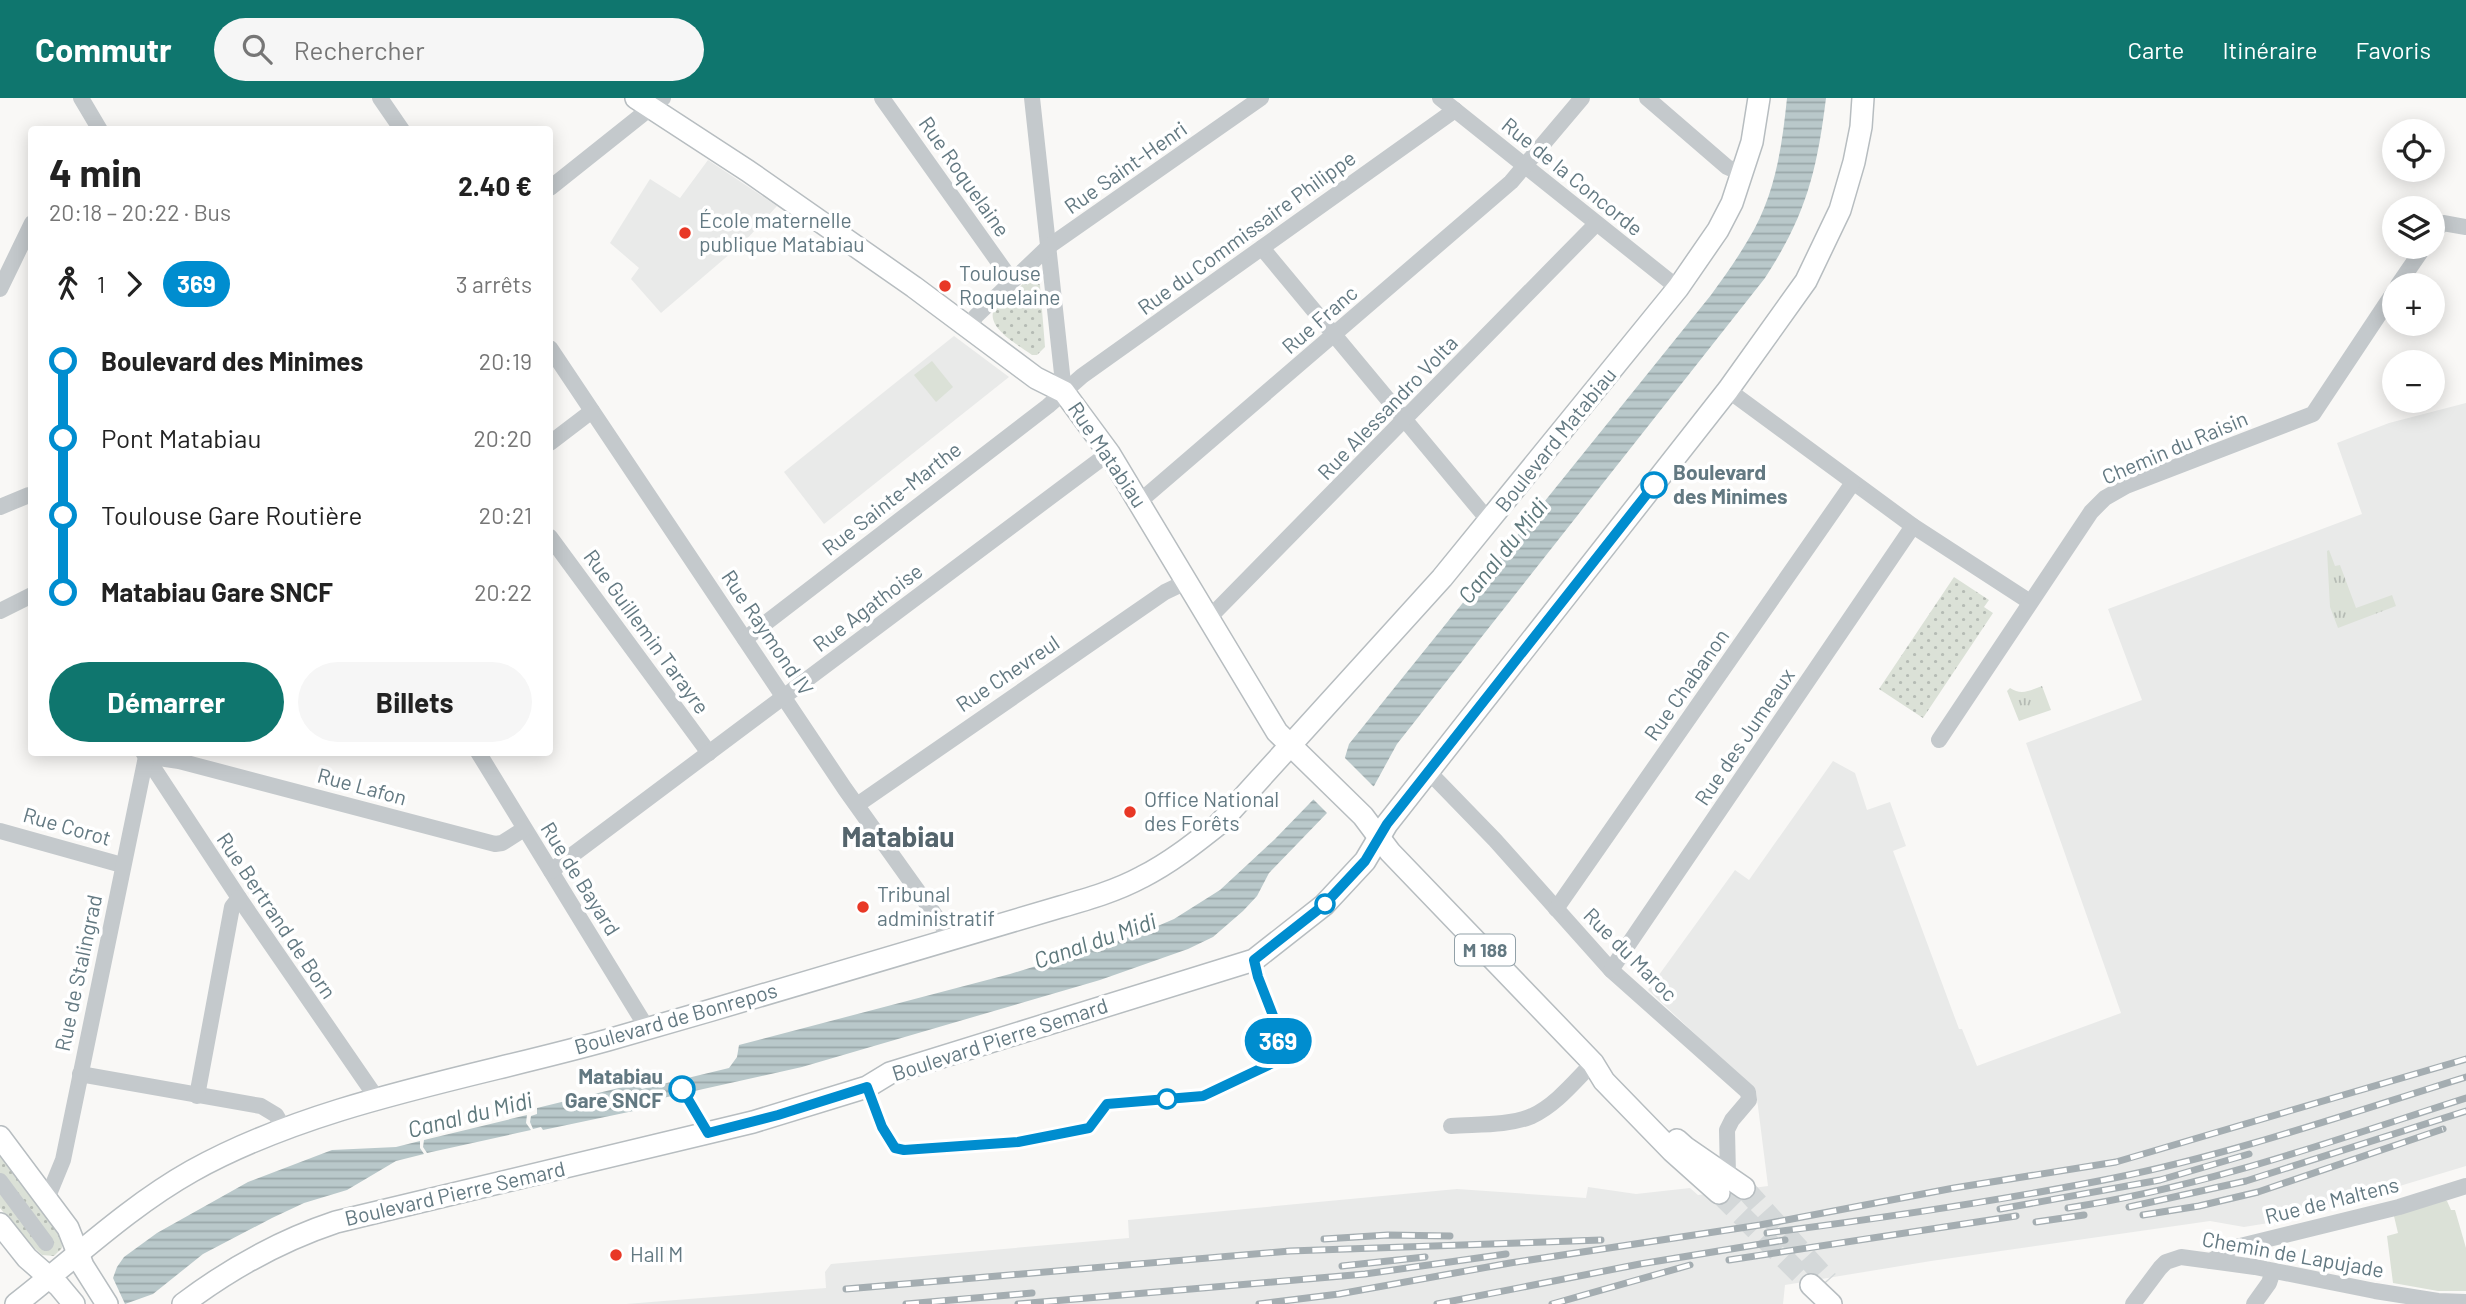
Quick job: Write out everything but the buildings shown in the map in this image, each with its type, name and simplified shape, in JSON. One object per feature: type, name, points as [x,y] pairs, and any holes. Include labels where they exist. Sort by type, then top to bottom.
[{"type":"main road","name":"Boulevard Matabiau","points":[[1291,745],[1404,622],[1678,288],[1718,230],[1732,203],[1743,174],[1759,98]]},
{"type":"main road","points":[[1378,836],[1728,390],[1806,281],[1840,210],[1854,162],[1863,98]]},
{"type":"main road","name":"Rue Matabiau","points":[[650,101],[914,287],[1036,378],[1064,392],[1109,453],[1277,732],[1363,816],[1378,836]]},
{"type":"main road","name":"Boulevard de Bonrepos","points":[[16,1304],[154,1194],[193,1171],[284,1129],[378,1100],[647,1028],[952,939],[1106,893],[1143,877],[1184,852],[1219,824],[1291,745]]},
{"type":"main road","name":"M 188","points":[[1378,836],[1593,1063],[1604,1081],[1672,1151],[1730,1186]]},
{"type":"main road","name":"Boulevard Pierre Semard","points":[[183,1304],[260,1256],[301,1235],[336,1222],[778,1115],[867,1087],[890,1073],[1254,960],[1324,905],[1365,861],[1378,836]]},
{"type":"main road","points":[[0,1137],[68,1228],[90,1279],[107,1304]]},
{"type":"main road","points":[[0,1224],[27,1258],[71,1300]]},
{"type":"main road","points":[[1821,1294],[1842,1304]]},
{"type":"street","points":[[81,98],[98,126]]},
{"type":"street","points":[[380,98],[399,126]]},
{"type":"street","name":"Rue Roquelaine","points":[[882,98],[1012,281]]},
{"type":"street","points":[[1049,98],[1032,102],[1064,392]]},
{"type":"street","name":"Rue Saint-Henri","points":[[968,328],[976,316],[1048,247],[1261,98]]},
{"type":"street","name":"Rue de la Concorde","points":[[1440,98],[1678,288]]},
{"type":"street","name":"Rue Franc","points":[[1139,502],[1511,182],[1582,98]]},
{"type":"street","points":[[1647,98],[1727,167],[1743,174]]},
{"type":"street","points":[[553,185],[650,101]]},
{"type":"street","name":"Rue du Commissaire Philippe","points":[[1064,392],[1082,376],[1455,110]]},
{"type":"street","points":[[2445,223],[2466,227]]},
{"type":"street","name":"Rue Alessandro Volta","points":[[1208,619],[1596,224]]},
{"type":"street","points":[[0,289],[28,231]]},
{"type":"street","points":[[1262,247],[1489,521]]},
{"type":"street","name":"Chemin du Raisin","points":[[1939,740],[2091,512],[2115,491],[2313,414],[2382,310]]},
{"type":"street","name":"Rue Raymond IV","points":[[553,352],[857,805],[952,939]]},
{"type":"street","points":[[1728,390],[1913,527],[2030,602]]},
{"type":"street","name":"Rue Sainte-Marthe","points":[[745,639],[1064,392]]},
{"type":"street","points":[[553,441],[593,411]]},
{"type":"street","name":"Rue Agathoise","points":[[551,871],[1109,453]]},
{"type":"street","name":"Rue Chabanon","points":[[1556,909],[1852,484]]},
{"type":"street","points":[[0,507],[28,496]]},
{"type":"street","name":"Rue des Jumeaux","points":[[1611,970],[1913,527]]},
{"type":"street","name":"Rue Guillemin Tarayre","points":[[553,541],[709,753]]},
{"type":"street","name":"Rue Chevreul","points":[[857,805],[1166,592],[1186,582]]},
{"type":"street","points":[[0,611],[28,597]]},
{"type":"street","name":"Rue de Stalingrad","points":[[47,1199],[63,1160],[145,756]]},
{"type":"street","name":"Rue Bertrand de Born","points":[[146,756],[239,898],[378,1100]]},
{"type":"street","name":"Rue Lafon","points":[[155,756],[495,844],[502,843],[524,829]]},
{"type":"street","name":"Rue de Bayard","points":[[480,756],[647,1028]]},
{"type":"street","name":"Rue du Maroc","points":[[1428,771],[1495,840],[1611,970],[1748,1092],[1749,1100],[1727,1130],[1730,1186]]},
{"type":"street","name":"Rue Corot","points":[[0,831],[122,865]]},
{"type":"street","points":[[197,1096],[232,907],[239,898]]},
{"type":"street","points":[[1451,1126],[1514,1121],[1531,1116],[1546,1108],[1593,1063]]},
{"type":"street","points":[[80,1074],[261,1106],[276,1115],[284,1129]]},
{"type":"street","points":[[0,1181],[46,1243]]},
{"type":"street","name":"Rue de Maltens","points":[[2211,1261],[2232,1248],[2399,1207],[2466,1186]]},
{"type":"street","name":"Chemin de Lapujade","points":[[2133,1304],[2166,1262],[2181,1257],[2273,1271],[2373,1298],[2466,1302]]},
{"type":"street","points":[[2254,1304],[2269,1283],[2273,1271]]},
{"type":"shaded area","points":[[1787,98],[1826,98],[1808,192],[1791,234],[1765,278],[1397,744],[1374,786],[1327,813],[1269,873],[1257,896],[1213,937],[1188,949],[1100,980],[802,1067],[645,1102],[643,1109],[543,1130],[541,1127],[533,1129],[531,1116],[537,1114],[537,1108],[635,1084],[642,1089],[729,1068],[737,1057],[739,1045],[1010,974],[1139,934],[1174,919],[1220,890],[1275,839],[1341,771],[1349,744],[1711,295],[1748,240],[1765,207],[1780,153]]},
{"type":"shaded area","name":"École maternelle publique Matabiau","points":[[708,160],[777,206],[745,241],[661,313],[631,279],[639,268],[610,243],[650,179],[680,198]]},
{"type":"shaded area","points":[[954,336],[1009,377],[824,524],[784,472]]},
{"type":"shaded area","points":[[2466,403],[2466,1166],[2287,1220],[2244,1227],[2210,1221],[1785,1285],[1783,1304],[626,1304],[826,1288],[825,1272],[831,1264],[1129,1238],[1128,1220],[1457,1189],[1586,1198],[1588,1187],[1636,1194],[1690,1188],[1698,1195],[1768,1186],[1756,1091],[1648,990],[1735,870],[1749,880],[1833,761],[1855,773],[1867,810],[1890,802],[1906,846],[1893,851],[1959,1029],[1962,1029],[1977,1066],[2121,1013],[2026,743],[2142,700],[2108,609],[2362,514],[2337,443],[2389,423],[2428,413],[2445,413],[2445,408]]},
{"type":"shaded area","points":[[527,1115],[526,1123],[531,1130],[427,1153],[423,1147],[424,1140]]},
{"type":"shaded area","points":[[420,1141],[424,1154],[396,1161],[347,1190],[304,1203],[272,1218],[203,1254],[153,1294],[125,1304],[113,1278],[124,1257],[157,1233],[248,1182],[332,1150],[396,1147]]},
{"type":"green space","points":[[1028,279],[1037,281],[1040,285],[1045,347],[1037,355],[1032,355],[1006,337],[993,319],[993,312]]},
{"type":"green space","points":[[932,361],[953,387],[936,402],[914,375]]},
{"type":"green space","points":[[2329,550],[2335,566],[2340,565],[2356,608],[2392,595],[2396,606],[2338,628],[2330,607]]},
{"type":"green space","points":[[1954,577],[1989,600],[1984,607],[1993,613],[1923,718],[1879,689]]},
{"type":"green space","points":[[2042,686],[2051,710],[2019,721],[2007,691],[2010,688],[2026,692]]},
{"type":"green space","points":[[0,1148],[38,1197],[56,1226],[62,1248],[54,1256],[42,1255],[0,1208]]},
{"type":"green space","points":[[2440,1198],[2447,1201],[2451,1210],[2455,1210],[2466,1248],[2466,1291],[2438,1291],[2393,1283],[2387,1236],[2398,1233],[2393,1212]]},
{"type":"pier","points":[[1341,754],[1376,789],[1329,815],[1311,797],[1338,770]]},
{"type":"tunnel","points":[[1744,1188],[1828,1281]]},
{"type":"tunnel","points":[[1719,1193],[1811,1285]]},
{"type":"railway","points":[[1259,1304],[1339,1294],[1510,1263],[1760,1225],[1954,1188],[2116,1162],[2466,1059]]},
{"type":"railway","points":[[1767,1233],[1984,1202],[2159,1168],[2291,1132],[2466,1077]]},
{"type":"railway","points":[[2068,1208],[2220,1175],[2466,1098]]},
{"type":"railway","points":[[2129,1207],[2246,1181],[2466,1111]]},
{"type":"railway","points":[[2143,1215],[2199,1206],[2258,1192],[2443,1129]]},
{"type":"railway","points":[[2000,1209],[2160,1180],[2249,1154]]},
{"type":"railway","points":[[2036,1222],[2084,1215]]},
{"type":"railway","points":[[1729,1260],[2016,1216]]},
{"type":"railway","points":[[1324,1239],[1388,1235],[1450,1236]]},
{"type":"railway","points":[[846,1289],[1290,1251],[1601,1240]]},
{"type":"railway","points":[[1437,1304],[1640,1264],[1785,1240]]},
{"type":"railway","points":[[1018,1304],[1365,1274],[1506,1254]]},
{"type":"railway","points":[[1342,1266],[1425,1257]]},
{"type":"railway","points":[[1552,1304],[1690,1265]]},
{"type":"railway","points":[[906,1304],[1032,1293]]},
{"type":"bus line","name":"369","points":[[682,1089],[708,1133],[745,1125],[867,1087],[882,1127],[895,1148],[904,1150],[1018,1142],[1089,1128],[1107,1104],[1203,1096],[1277,1061],[1279,1031],[1254,960],[1324,905],[1357,871],[1387,824],[1654,485]]},
{"type":"place","name":"École maternelle publique Matabiau","points":[[685,233]]},
{"type":"place","name":"Toulouse Roquelaine","points":[[945,286]]},
{"type":"place","name":"Boulevard des Minimes","points":[[1654,485]]},
{"type":"place","name":"Office National des Forêts","points":[[1130,812]]},
{"type":"place","name":"Tribunal administratif","points":[[863,907]]},
{"type":"place","name":"Matabiau Gare SNCF","points":[[682,1089]]},
{"type":"place","name":"Hall M","points":[[616,1255]]},
{"type":"district","name":"Matabiau","points":[[898,837]]},
{"type":"water label","name":"Canal du Midi","points":[[1503,551]]},
{"type":"water label","name":"Canal du Midi","points":[[1095,941]]},
{"type":"water label","name":"Canal du Midi","points":[[470,1115]]}]
